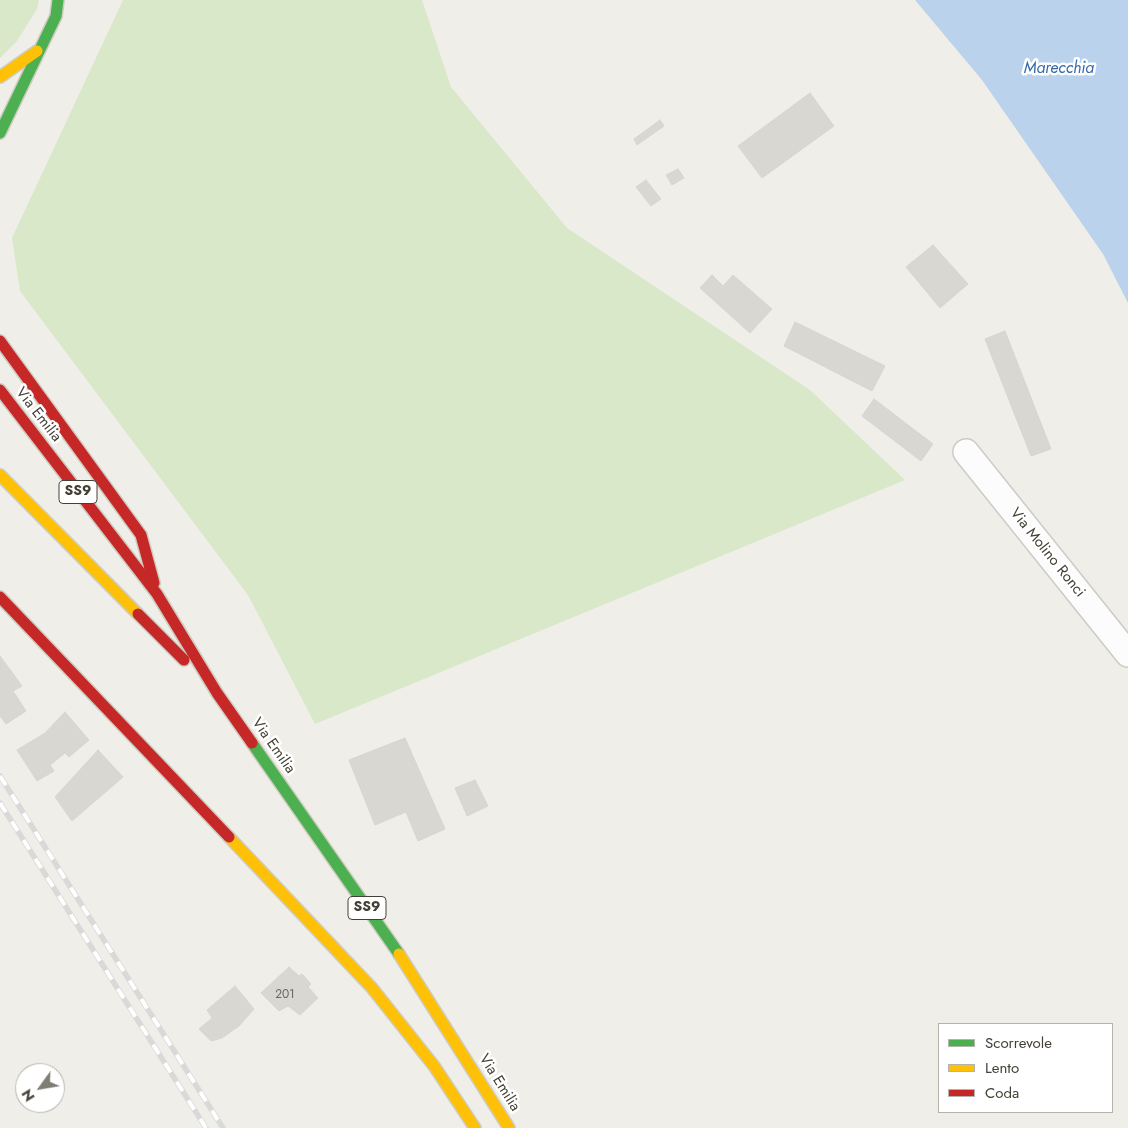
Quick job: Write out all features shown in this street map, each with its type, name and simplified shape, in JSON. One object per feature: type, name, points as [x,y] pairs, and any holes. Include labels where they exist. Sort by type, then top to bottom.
[{"type":"main road","points":[[0,133],[38,50],[56,16],[58,0]]},
{"type":"main road","points":[[0,77],[38,50]]},
{"type":"main road","points":[[0,341],[141,535],[157,594]]},
{"type":"main road","name":"Via Emilia","points":[[0,390],[157,594],[217,693],[421,986],[509,1128]]},
{"type":"main road","points":[[0,475],[217,693]]},
{"type":"main road","points":[[0,597],[372,988],[434,1066],[475,1128]]},
{"type":"street","name":"Via Molino Ronci","points":[[966,452],[1128,654]]},
{"type":"green space","points":[[0,0],[39,0],[37,9],[17,41],[0,58]]},
{"type":"green space","points":[[123,0],[422,0],[451,87],[567,228],[810,390],[905,480],[315,724],[248,595],[20,291],[12,238]]},
{"type":"water","name":"Marecchia","points":[[915,0],[1128,0],[1128,303],[1103,254],[982,80]]},
{"type":"building","points":[[810,93],[834,126],[762,178],[738,146]]},
{"type":"building","points":[[660,120],[664,126],[637,145],[634,139]]},
{"type":"building","points":[[678,169],[684,178],[672,185],[666,175]]},
{"type":"building","points":[[646,180],[661,199],[651,206],[636,187]]},
{"type":"building","points":[[933,245],[968,284],[940,308],[906,267]]},
{"type":"building","points":[[712,275],[723,286],[733,275],[772,309],[750,333],[700,288]]},
{"type":"building","points":[[795,322],[885,366],[872,391],[784,346]]},
{"type":"building","points":[[1005,331],[1051,449],[1031,456],[985,339]]},
{"type":"building","points":[[874,399],[933,444],[921,461],[862,416]]},
{"type":"building","points":[[0,656],[22,686],[13,691],[26,711],[6,724],[0,716]]},
{"type":"building","points":[[65,712],[89,740],[69,757],[65,753],[50,765],[54,771],[37,781],[17,750],[45,733]]},
{"type":"building","points":[[405,738],[445,829],[418,841],[406,812],[375,825],[349,760]]},
{"type":"building","points":[[98,750],[123,777],[72,821],[55,797]]},
{"type":"building","points":[[475,780],[488,806],[467,816],[455,788]]},
{"type":"building","points":[[289,967],[299,976],[302,974],[311,984],[308,987],[318,998],[300,1015],[288,1006],[279,1011],[261,993]]},
{"type":"building","points":[[235,986],[254,1009],[239,1026],[222,1038],[211,1041],[199,1029],[212,1018],[207,1010]]},
{"type":"railway","points":[[0,776],[223,1128]]},
{"type":"railway","points":[[0,803],[206,1128]]},
{"type":"traffic: fast","points":[[0,133],[56,16],[58,0]]},
{"type":"traffic: fast","points":[[252,743],[399,954]]},
{"type":"traffic: slow","points":[[0,77],[37,51]]},
{"type":"traffic: slow","points":[[0,475],[138,614]]},
{"type":"traffic: slow","points":[[229,837],[372,988],[434,1066],[475,1128]]},
{"type":"traffic: slow","points":[[399,954],[509,1128]]},
{"type":"traffic: jam","points":[[0,341],[141,535],[154,583]]},
{"type":"traffic: jam","points":[[0,390],[157,594],[217,693],[252,743]]},
{"type":"traffic: jam","points":[[0,597],[229,837]]},
{"type":"traffic: jam","points":[[138,614],[184,660]]}]
